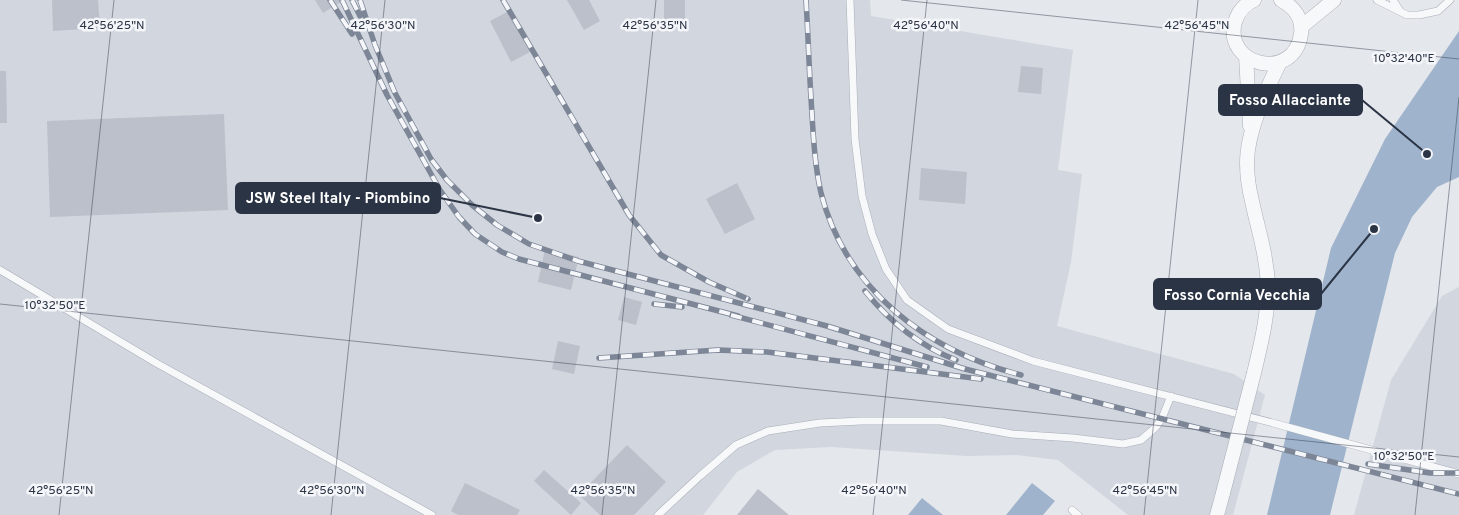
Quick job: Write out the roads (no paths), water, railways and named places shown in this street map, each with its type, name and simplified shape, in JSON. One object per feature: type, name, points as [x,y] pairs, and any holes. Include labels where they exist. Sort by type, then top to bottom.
[{"type":"street","points":[[1254,0],[1243,8],[1237,16],[1234,36],[1238,46],[1246,56],[1260,64],[1280,62],[1289,57],[1296,50],[1300,40],[1300,20],[1285,1]]},
{"type":"street","points":[[1301,28],[1334,0]]},
{"type":"street","points":[[1246,56],[1251,135]]},
{"type":"street","points":[[1217,515],[1264,331],[1268,286],[1264,248],[1251,199],[1247,162],[1251,135],[1266,88],[1280,62]]},
{"type":"lane","points":[[850,0],[855,139],[862,196],[872,234],[886,269],[907,300],[948,329],[1033,361],[1288,427],[1459,474]]},
{"type":"lane","points":[[1377,0],[1407,14],[1419,15],[1438,11],[1450,0]]},
{"type":"lane","points":[[1393,0],[1400,11]]},
{"type":"lane","points":[[0,270],[158,364],[432,515]]},
{"type":"lane","points":[[658,515],[736,445],[768,431],[836,422],[941,422],[1012,434],[1123,444],[1141,440],[1156,427],[1171,396]]},
{"type":"water","points":[[1459,31],[1459,177],[1437,187],[1412,217],[1395,253],[1330,515],[1267,515],[1331,248],[1385,139]]},
{"type":"water","points":[[1032,483],[1055,501],[1043,515],[1006,515]]},
{"type":"water","points":[[922,498],[943,515],[908,515]]},
{"type":"railway","points":[[330,0],[352,34]]},
{"type":"railway","points":[[342,0],[387,95],[440,190],[459,217],[475,234],[502,252],[519,259],[738,316]]},
{"type":"railway","points":[[352,0],[360,16]]},
{"type":"railway","points":[[360,0],[375,45],[395,93],[431,159],[447,180],[472,205],[497,225],[529,244],[578,261],[827,326],[965,369],[1459,494]]},
{"type":"railway","points":[[503,0],[629,215],[661,255],[709,282],[748,299]]},
{"type":"railway","points":[[806,0],[815,158],[821,193],[833,228],[850,259],[870,287],[895,311],[923,332],[954,350],[986,364],[1021,375]]},
{"type":"railway","points":[[865,291],[906,332],[930,348],[956,360]]},
{"type":"railway","points":[[654,304],[682,307]]},
{"type":"railway","points":[[731,315],[927,367]]},
{"type":"railway","points":[[599,358],[718,350],[767,352],[981,379]]},
{"type":"railway","points":[[1368,464],[1430,473],[1459,473]]},
{"type":"place","name":"Fosso Allacciante","points":[[1427,154]]},
{"type":"place","name":"JSW Steel Italy - Piombino","points":[[538,218]]},
{"type":"place","name":"Fosso Cornia Vecchia","points":[[1374,229]]}]
